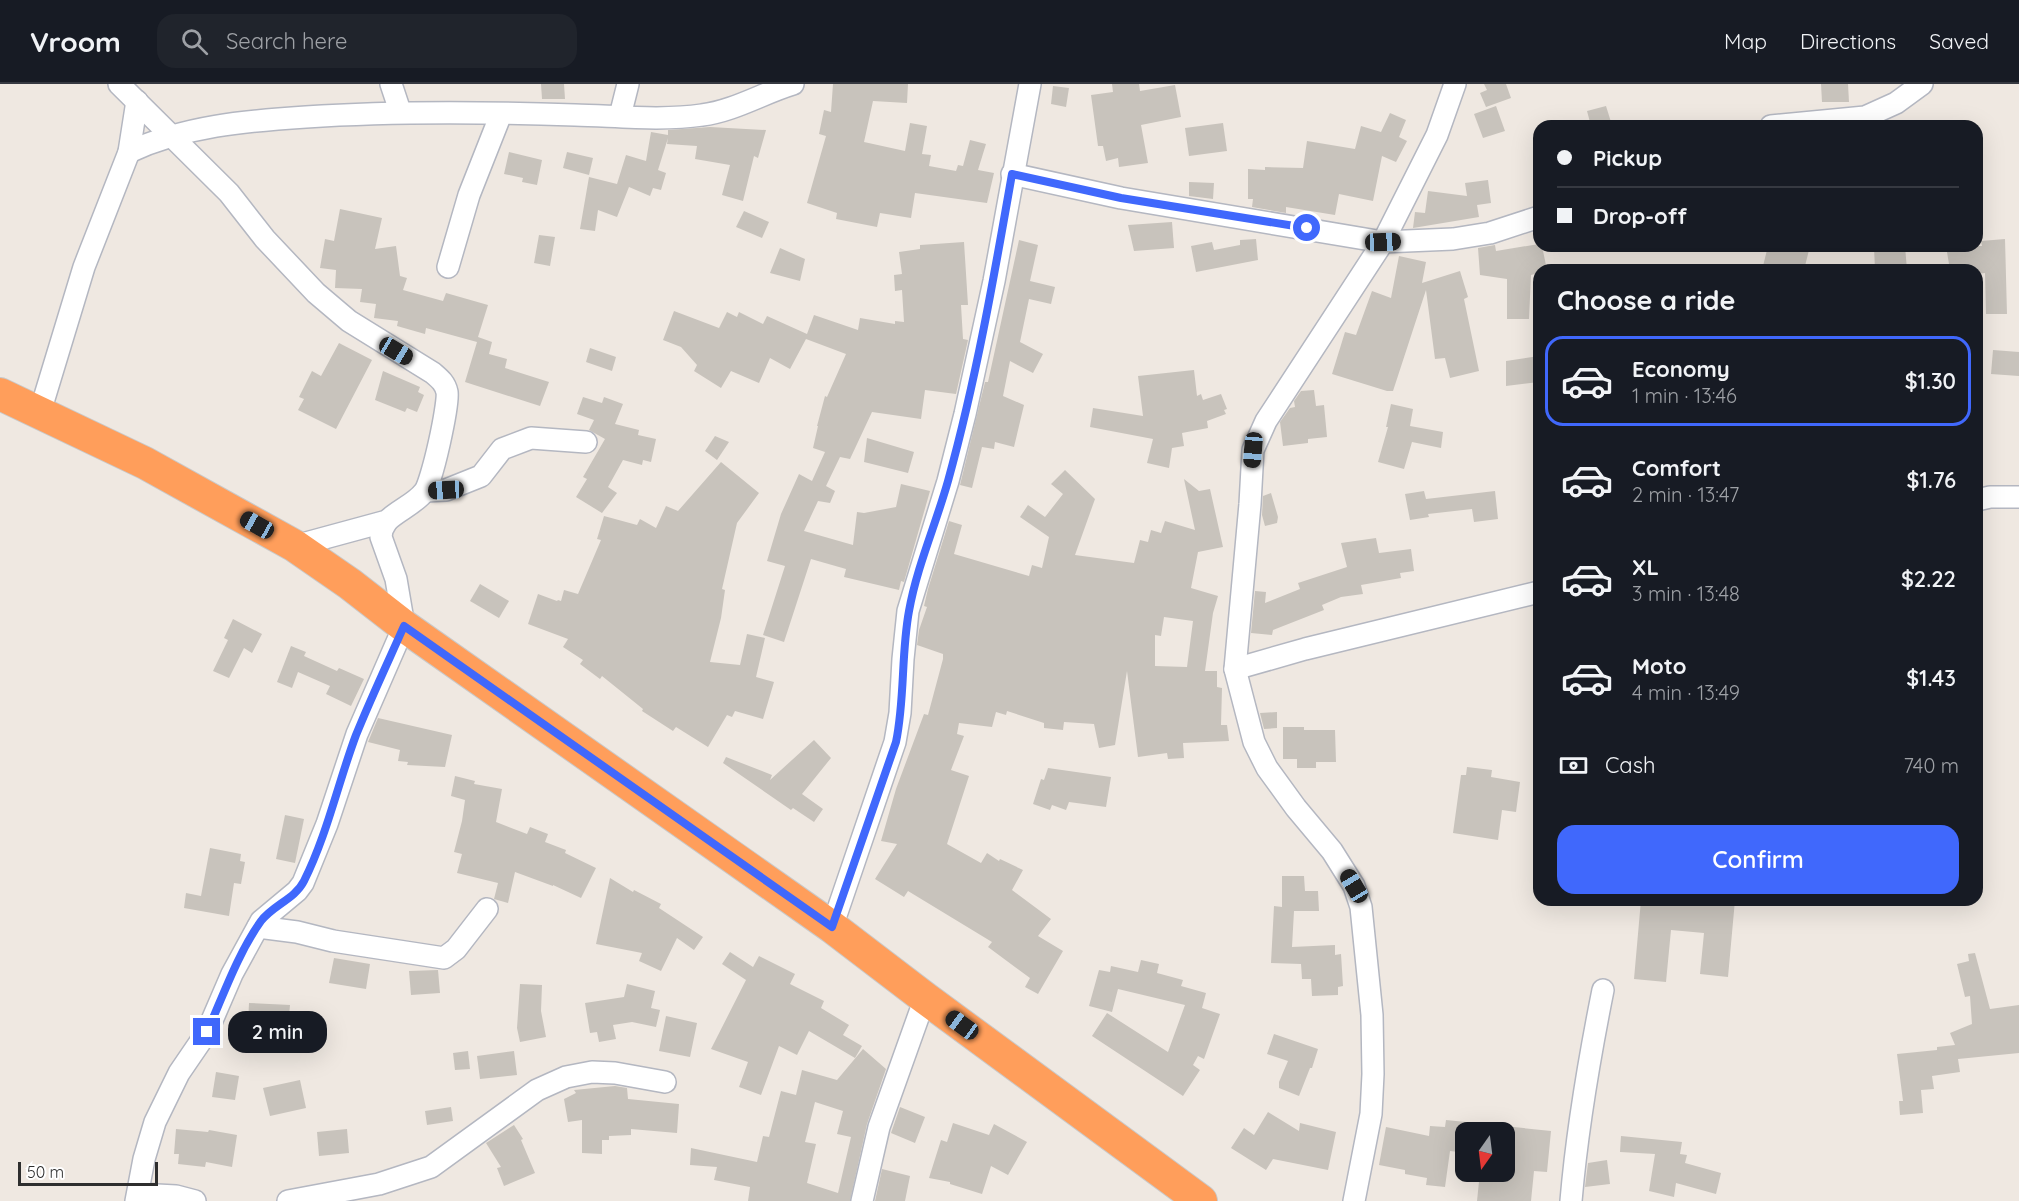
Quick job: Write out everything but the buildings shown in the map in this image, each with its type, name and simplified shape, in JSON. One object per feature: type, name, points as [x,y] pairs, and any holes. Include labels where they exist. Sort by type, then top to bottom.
[{"type":"highway","points":[[0,394],[145,462],[295,546],[350,584],[404,626],[832,927],[1201,1201]]},
{"type":"street","points":[[119,84],[229,194],[265,239],[316,293],[349,321],[426,368],[444,383],[447,395],[445,414],[426,491]]},
{"type":"street","points":[[391,84],[400,111]]},
{"type":"street","points":[[620,116],[628,84]]},
{"type":"street","points":[[129,152],[150,142],[209,126],[400,111],[686,117],[713,114],[793,84]]},
{"type":"street","points":[[832,927],[896,742],[909,611],[948,481],[965,414],[994,281],[1030,84]]},
{"type":"street","points":[[1354,1201],[1371,1114],[1373,1074],[1372,1015],[1361,907],[1354,886],[1332,851],[1296,808],[1267,768],[1254,742],[1234,669],[1253,450],[1271,413],[1383,242],[1437,135],[1455,84]]},
{"type":"street","points":[[1834,120],[1865,117],[1881,111],[1921,85]]},
{"type":"street","points":[[40,412],[84,267],[129,152],[137,101]]},
{"type":"street","points":[[448,267],[469,195],[501,114]]},
{"type":"street","points":[[1012,174],[1121,198],[1383,242],[1453,239],[1480,235],[1533,219]]},
{"type":"street","points":[[295,546],[387,521],[426,491],[446,490],[481,476],[502,449],[531,438],[586,442]]},
{"type":"street","points":[[1983,499],[2019,497]]},
{"type":"street","points":[[195,1201],[176,1196],[137,1197],[144,1159],[155,1122],[179,1073],[207,1032],[232,974],[258,927],[265,917],[297,891],[303,883],[327,824],[357,734],[404,626],[395,572],[381,537],[387,521]]},
{"type":"street","points":[[1234,669],[1305,649],[1533,593]]},
{"type":"street","points":[[258,927],[444,958],[456,949],[487,909]]},
{"type":"street","points":[[1571,1201],[1575,1156],[1590,1056],[1603,990]]},
{"type":"street","points":[[862,1201],[879,1127],[925,998]]},
{"type":"street","points":[[288,1201],[379,1184],[431,1167],[537,1090],[566,1077],[592,1072],[615,1072],[665,1082]]},
{"type":"route","points":[[207,1032],[232,974],[258,927],[265,917],[297,891],[303,883],[327,824],[357,734],[404,626],[832,927],[896,742],[911,599],[948,481],[965,414],[994,281],[1012,174],[1121,198],[1307,228]]}]
